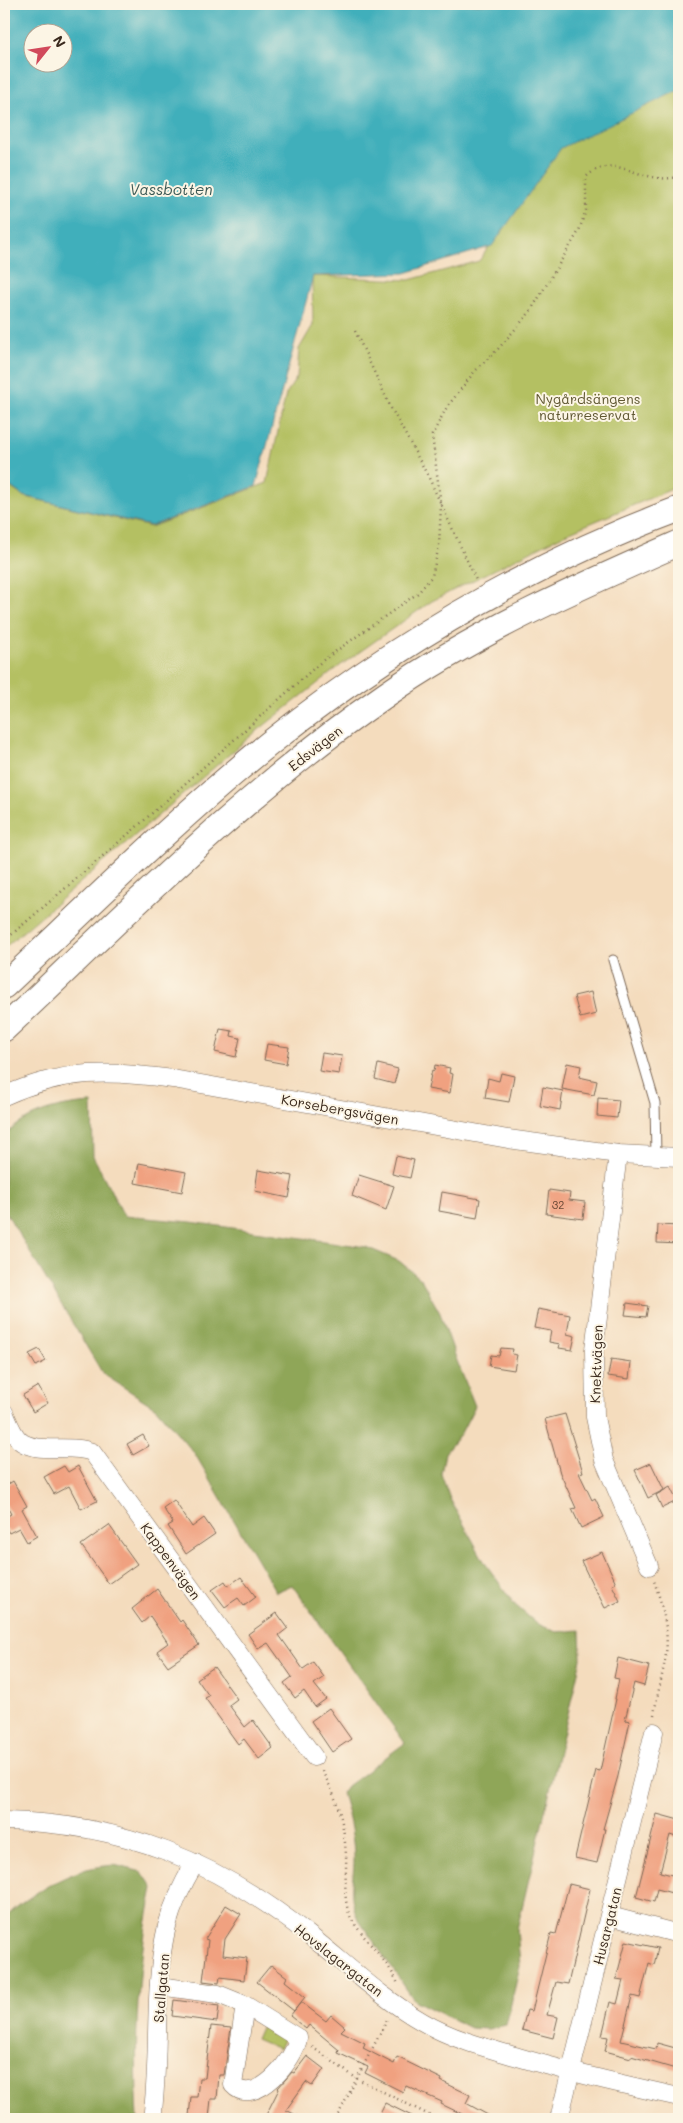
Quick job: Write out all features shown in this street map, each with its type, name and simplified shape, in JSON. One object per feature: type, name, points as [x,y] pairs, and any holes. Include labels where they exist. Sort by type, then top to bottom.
[{"type":"main road","points":[[4,986],[203,800],[270,744],[375,666],[418,637],[485,599],[570,555],[679,509]]},
{"type":"main road","name":"Edsvägen","points":[[4,1029],[237,811],[325,739],[388,693],[484,634],[584,585],[679,543]]},
{"type":"street","name":"Korsebergsvägen","points":[[4,1096],[38,1082],[67,1076],[94,1072],[128,1074],[173,1079],[508,1139],[618,1154],[679,1157]]},
{"type":"street","name":"Knektvägen","points":[[618,1154],[594,1350],[595,1417],[604,1460],[649,1566]]},
{"type":"street","name":"Kappenvägen","points":[[4,1412],[18,1439],[30,1447],[82,1448],[92,1452],[314,1757]]},
{"type":"street","name":"Husargatan","points":[[559,2119],[654,1732]]},
{"type":"street","name":"Hovslagargatan","points":[[4,1821],[69,1825],[104,1830],[147,1843],[195,1863],[236,1884],[268,1904],[396,2004],[423,2022],[481,2047],[570,2072],[679,2097]]},
{"type":"street","name":"Stallgatan","points":[[152,2119],[159,1986],[167,1926],[174,1902],[195,1863]]},
{"type":"street","points":[[610,1916],[679,1934]]},
{"type":"street","points":[[159,1986],[218,1994],[245,2005],[298,2038],[298,2045],[277,2073],[264,2086],[252,2091],[236,2088],[233,2085],[245,2005]]},
{"type":"lane","points":[[614,960],[654,1103],[656,1156]]},
{"type":"path","points":[[4,941],[140,824],[322,662],[418,593],[432,576],[439,546],[441,505],[432,435],[447,407],[475,371],[498,350],[530,312],[579,231],[586,210],[586,177],[594,169],[613,166],[659,178],[679,177]]},
{"type":"path","points":[[355,331],[391,408],[428,476],[485,599]]},
{"type":"path","points":[[649,1566],[661,1601],[666,1636],[666,1654],[654,1715],[654,1732]]},
{"type":"path","points":[[314,1757],[341,1810],[346,1856],[346,1903],[351,1917],[398,1983],[396,2004],[336,2119]]},
{"type":"path","points":[[298,2038],[356,2078],[437,2119]]},
{"type":"green space","name":"Nygårdsängens naturreservat","points":[[603,4],[679,4],[679,486],[565,534],[432,601],[341,665],[252,735],[4,948],[4,483],[23,496],[151,527],[267,483],[286,394],[297,377],[299,349],[313,325],[312,276],[409,280],[479,261],[561,144]]},
{"type":"green space","points":[[92,1103],[93,1156],[124,1216],[191,1222],[366,1247],[399,1261],[421,1279],[440,1313],[475,1406],[461,1433],[445,1453],[441,1474],[450,1499],[485,1563],[515,1605],[536,1623],[556,1632],[580,1630],[581,1659],[517,1929],[520,1966],[506,2025],[488,2029],[470,2028],[414,2000],[358,1919],[352,1900],[353,1838],[342,1793],[347,1786],[405,1743],[292,1585],[276,1592],[195,1454],[156,1408],[103,1374],[4,1209],[4,1137],[23,1121],[45,1111]]},
{"type":"green space","points":[[114,1865],[142,1872],[153,1888],[143,1945],[138,2003],[136,2061],[138,2119],[4,2119],[4,1920],[20,1904],[53,1883],[87,1869]]},
{"type":"green space","points":[[263,2023],[286,2033],[279,2049],[256,2039]]},
{"type":"water","name":"Vassbotten","points":[[4,4],[679,4],[679,90],[561,148],[492,246],[405,273],[313,276],[256,486],[151,526],[23,496],[4,482]]},
{"type":"building","points":[[591,992],[596,1014],[580,1018],[574,996]]},
{"type":"building","points":[[220,1029],[232,1031],[231,1036],[240,1038],[236,1057],[215,1052]]},
{"type":"building","points":[[267,1044],[289,1047],[286,1064],[264,1060]]},
{"type":"building","points":[[322,1053],[342,1056],[339,1074],[319,1071]]},
{"type":"building","points":[[567,1063],[581,1066],[579,1077],[597,1081],[594,1095],[562,1089]]},
{"type":"building","points":[[378,1064],[398,1069],[394,1084],[375,1079]]},
{"type":"building","points":[[435,1065],[450,1068],[449,1073],[453,1074],[450,1093],[428,1089]]},
{"type":"building","points":[[501,1073],[514,1076],[509,1102],[485,1098],[488,1078],[499,1081]]},
{"type":"building","points":[[543,1087],[563,1091],[560,1110],[540,1106]]},
{"type":"building","points":[[598,1098],[619,1100],[617,1118],[597,1116]]},
{"type":"building","points":[[396,1156],[414,1160],[410,1178],[392,1174]]},
{"type":"building","points":[[139,1163],[186,1172],[182,1192],[135,1183]]},
{"type":"building","points":[[258,1170],[293,1176],[289,1198],[255,1191]]},
{"type":"building","points":[[359,1175],[394,1186],[386,1210],[352,1196]]},
{"type":"building","points":[[549,1190],[570,1193],[569,1200],[585,1202],[583,1219],[546,1214]]},
{"type":"building","points":[[442,1192],[480,1199],[477,1218],[439,1211]]},
{"type":"building","points":[[658,1225],[679,1226],[679,1244],[657,1243]]},
{"type":"building","points":[[627,1303],[648,1306],[646,1317],[625,1315]]},
{"type":"building","points":[[538,1309],[570,1315],[567,1334],[575,1336],[572,1350],[559,1348],[560,1344],[549,1342],[551,1331],[534,1328]]},
{"type":"building","points":[[501,1348],[513,1349],[512,1354],[517,1355],[514,1370],[489,1366],[491,1355],[499,1356]]},
{"type":"building","points":[[39,1349],[46,1361],[36,1366],[29,1354]]},
{"type":"building","points":[[611,1359],[631,1362],[629,1379],[608,1376]]},
{"type":"building","points":[[38,1386],[48,1403],[33,1412],[23,1395]]},
{"type":"building","points":[[565,1414],[583,1472],[579,1473],[592,1500],[595,1498],[604,1517],[581,1528],[572,1509],[576,1508],[560,1473],[545,1419]]},
{"type":"building","points":[[143,1435],[149,1446],[133,1455],[127,1444]]},
{"type":"building","points":[[651,1463],[664,1490],[648,1498],[635,1470]]},
{"type":"building","points":[[64,1466],[68,1472],[78,1466],[97,1501],[81,1509],[69,1486],[54,1494],[44,1477]]},
{"type":"building","points":[[13,1481],[27,1506],[22,1509],[37,1536],[27,1542],[19,1528],[9,1533],[4,1525],[4,1518],[11,1514],[4,1501],[4,1487]]},
{"type":"building","points":[[670,1487],[677,1501],[662,1508],[656,1495]]},
{"type":"building","points":[[174,1500],[192,1527],[204,1518],[215,1534],[186,1554],[168,1526],[173,1523],[163,1508]]},
{"type":"building","points":[[109,1525],[137,1564],[109,1584],[81,1545]]},
{"type":"building","points":[[602,1552],[616,1583],[612,1585],[620,1601],[605,1608],[581,1561]]},
{"type":"building","points":[[241,1577],[256,1597],[244,1606],[238,1598],[225,1607],[212,1590],[225,1581],[228,1586]]},
{"type":"building","points":[[157,1589],[199,1645],[168,1666],[157,1651],[168,1643],[150,1616],[142,1623],[132,1609]]},
{"type":"building","points":[[277,1613],[288,1628],[279,1635],[303,1669],[313,1662],[324,1677],[314,1684],[326,1699],[315,1707],[304,1691],[295,1698],[284,1683],[292,1677],[268,1643],[258,1649],[248,1634]]},
{"type":"building","points":[[618,1658],[649,1666],[644,1686],[634,1683],[625,1720],[630,1721],[618,1776],[603,1829],[605,1829],[597,1863],[575,1858],[596,1770],[600,1771],[616,1699],[619,1679],[614,1678]]},
{"type":"building","points":[[214,1667],[237,1699],[229,1705],[245,1727],[253,1720],[273,1748],[259,1759],[244,1739],[238,1744],[205,1698],[209,1696],[197,1679]]},
{"type":"building","points":[[329,1708],[351,1739],[332,1752],[311,1721]]},
{"type":"building","points":[[657,1814],[679,1820],[679,1838],[670,1835],[660,1872],[676,1876],[672,1893],[657,1889],[654,1902],[636,1897]]},
{"type":"building","points":[[569,1884],[590,1889],[568,1984],[556,1982],[547,2015],[558,2017],[553,2038],[522,2030],[527,2010],[532,2011],[551,1933],[556,1934]]},
{"type":"building","points":[[226,1905],[241,1914],[225,1939],[223,1955],[247,1958],[244,1980],[220,1977],[219,1983],[203,1981],[208,1940],[205,1939]]},
{"type":"building","points":[[626,1941],[658,1948],[654,1965],[649,1963],[640,1998],[632,1996],[621,2041],[656,2049],[657,2043],[679,2049],[679,2070],[631,2056],[631,2058],[605,2051],[608,2037],[602,2036],[610,2002],[617,2004],[623,1980],[616,1979]]},
{"type":"building","points":[[271,1965],[287,1977],[285,1981],[305,1997],[294,2011],[257,1982]]},
{"type":"building","points":[[174,2000],[219,2006],[217,2022],[172,2016]]},
{"type":"building","points":[[301,2002],[326,2021],[331,2015],[345,2027],[341,2031],[365,2043],[363,2048],[394,2064],[397,2057],[470,2095],[466,2103],[495,2119],[461,2119],[464,2115],[441,2104],[442,2102],[406,2086],[403,2092],[365,2073],[368,2067],[338,2053],[339,2050],[309,2025],[306,2029],[290,2016]]},
{"type":"building","points":[[211,2026],[231,2028],[224,2075],[219,2075],[217,2099],[211,2099],[209,2118],[189,2116],[191,2097],[197,2097],[199,2078],[205,2078]]},
{"type":"building","points":[[307,2056],[324,2069],[312,2086],[306,2082],[286,2110],[304,2119],[264,2119],[278,2088],[292,2072],[294,2073]]},
{"type":"building","points":[[385,2103],[418,2119],[377,2119]]}]
